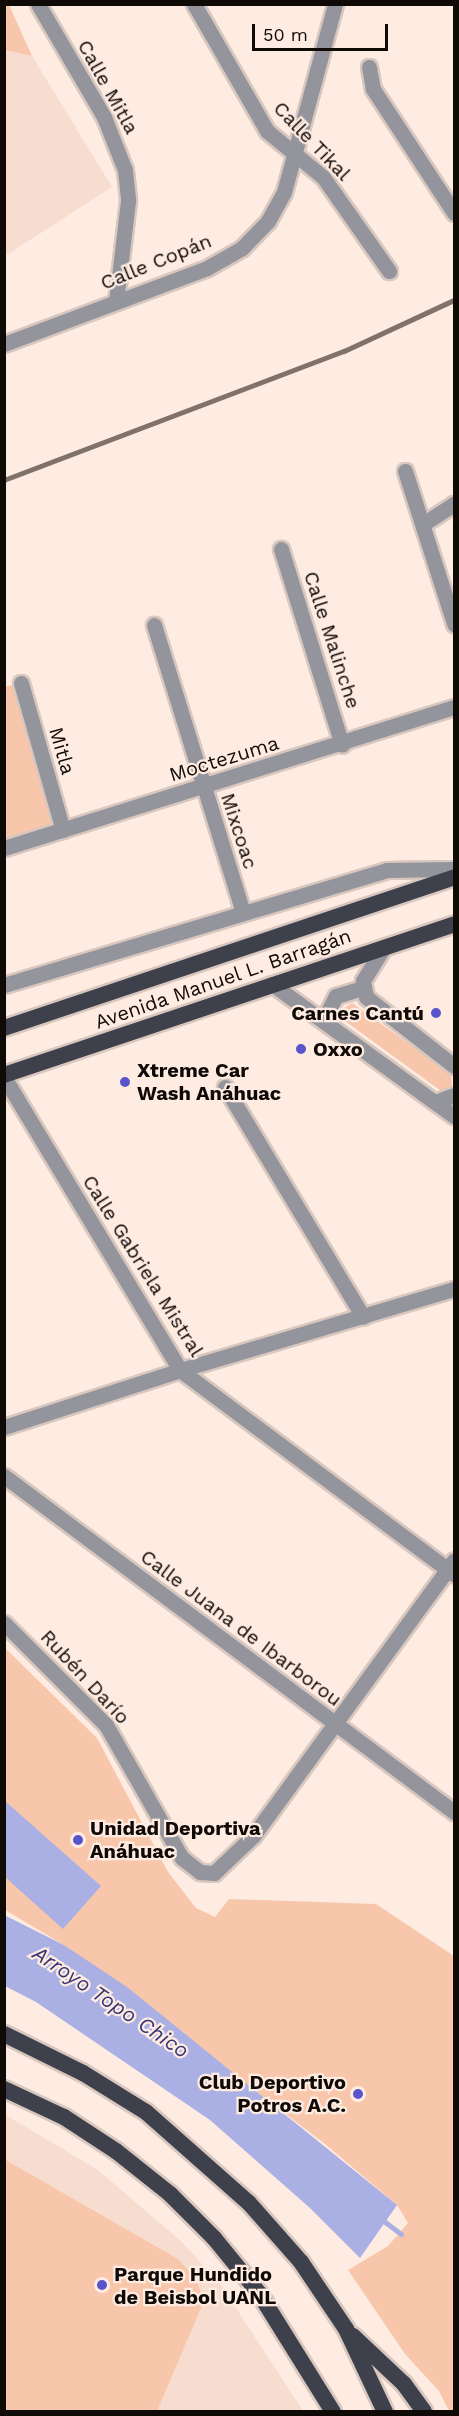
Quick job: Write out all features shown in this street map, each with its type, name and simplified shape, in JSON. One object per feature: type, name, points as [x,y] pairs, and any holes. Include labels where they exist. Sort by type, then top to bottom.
[{"type":"highway","name":"Avenida Manuel L. Barragán","points":[[4,1028],[454,877]]},
{"type":"highway","name":"Avenida Manuel L. Barragán","points":[[4,1076],[454,924]]},
{"type":"highway","points":[[4,2034],[83,2073],[146,2112],[202,2158],[249,2203],[301,2262],[346,2329],[385,2412]]},
{"type":"highway","points":[[4,2089],[64,2117],[116,2151],[170,2194],[214,2238],[259,2293],[333,2412]]},
{"type":"highway","points":[[346,2329],[396,2376],[424,2412]]},
{"type":"street","name":"Calle Mitla","points":[[38,4],[104,117],[125,170],[128,201],[116,301]]},
{"type":"street","name":"Calle Tikal","points":[[194,4],[259,118],[278,141],[296,153],[323,177],[390,271]]},
{"type":"street","name":"Calle Copán","points":[[4,344],[207,268],[242,248],[268,222],[284,192],[296,153],[335,4]]},
{"type":"street","points":[[369,67],[373,89],[454,213]]},
{"type":"street","points":[[405,471],[454,624]]},
{"type":"street","points":[[423,524],[454,504]]},
{"type":"street","name":"Calle Malinche","points":[[280,549],[342,745]]},
{"type":"street","name":"Mixcoac","points":[[154,625],[243,912]]},
{"type":"street","name":"Mitla","points":[[21,683],[63,830]]},
{"type":"street","name":"Moctezuma","points":[[4,848],[342,745],[454,707]]},
{"type":"street","points":[[4,985],[387,870],[454,869]]},
{"type":"street","points":[[384,947],[370,964],[363,988],[371,1004],[454,1066]]},
{"type":"street","points":[[272,984],[454,1116]]},
{"type":"street","points":[[323,1021],[336,996],[363,988]]},
{"type":"street","name":"Calle Gabriela Mistral","points":[[4,1076],[180,1370],[452,1568]]},
{"type":"street","points":[[225,1087],[363,1317]]},
{"type":"street","points":[[435,1102],[454,1095]]},
{"type":"street","points":[[4,1427],[180,1370],[454,1289]]},
{"type":"street","name":"Calle Juana de Ibarborou","points":[[4,1476],[334,1725],[454,1812]]},
{"type":"street","points":[[334,1725],[452,1568]]},
{"type":"street","name":"Rubén Darío","points":[[4,1623],[106,1725],[182,1858],[200,1872],[214,1873],[253,1836],[334,1725]]},
{"type":"shaded area","points":[[5,4],[9,5],[32,56],[5,50]]},
{"type":"shaded area","points":[[5,50],[32,56],[112,187],[5,256]]},
{"type":"shaded area","points":[[21,683],[61,825],[4,844],[4,687]]},
{"type":"shaded area","points":[[352,1003],[451,1074],[452,1087],[441,1091],[345,1021],[341,1010]]},
{"type":"shaded area","points":[[4,1647],[97,1738],[168,1872],[196,1908],[215,1917],[229,1899],[376,1904],[454,1956],[454,2411],[449,2411],[439,2391],[405,2354],[348,2270],[388,2246],[408,2223],[397,2205],[325,2144],[64,1945],[5,1910]]},
{"type":"shaded area","name":"Parque Hundido de Beisbol UANL","points":[[4,2114],[98,2170],[181,2241],[221,2285],[303,2411],[5,2411]]},
{"type":"shaded area","name":"Parque Hundido de Beisbol UANL","points":[[4,2159],[178,2259],[196,2279],[204,2301],[157,2411],[5,2411]]},
{"type":"water","points":[[5,1801],[101,1886],[63,1929],[5,1877]]},
{"type":"water","points":[[4,1915],[64,1945],[127,1987],[397,2205],[360,2258],[310,2208],[210,2120],[36,2002],[5,1986]]},
{"type":"waterway","name":"Arroyo Topo Chico","points":[[381,2219],[401,2234]]},
{"type":"railway","points":[[4,480],[344,351],[454,300]]},
{"type":"place","name":"Carnes Cantú","points":[[436,1013]]},
{"type":"place","name":"Oxxo","points":[[301,1049]]},
{"type":"place","name":"Xtreme Car Wash Anáhuac","points":[[125,1082]]},
{"type":"place","name":"Unidad Deportiva Anáhuac","points":[[78,1840]]},
{"type":"place","name":"Club Deportivo Potros A.C.","points":[[358,2094]]},
{"type":"place","name":"Parque Hundido de Beisbol UANL","points":[[102,2285]]}]
